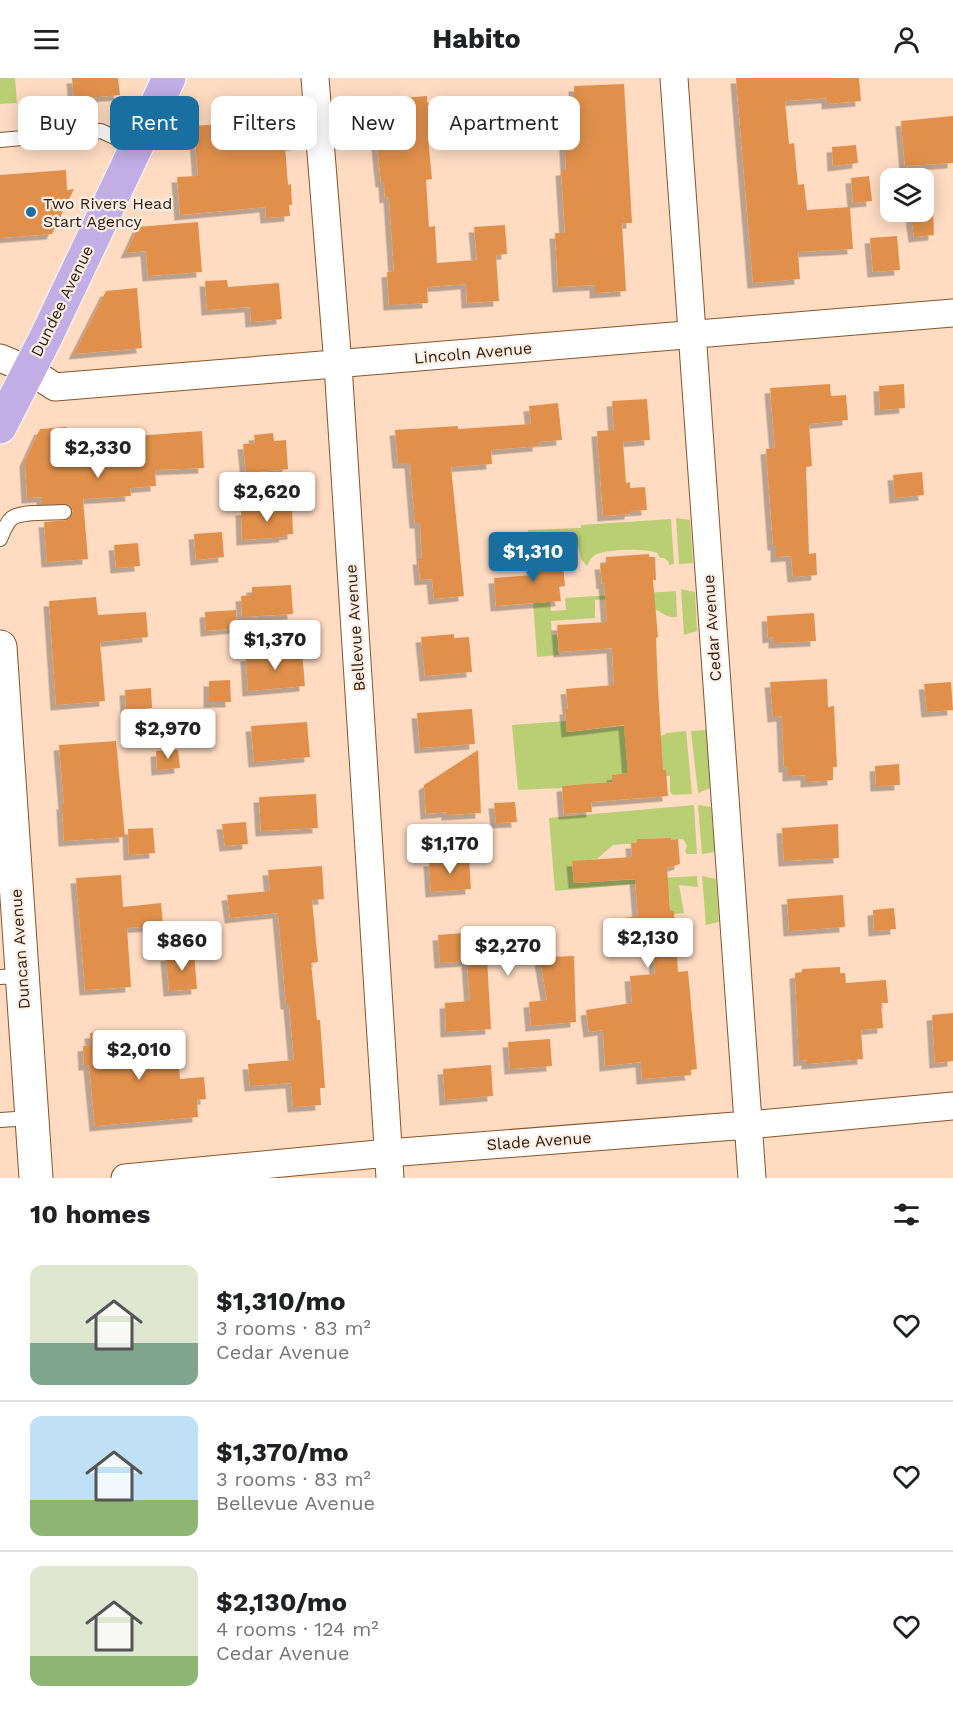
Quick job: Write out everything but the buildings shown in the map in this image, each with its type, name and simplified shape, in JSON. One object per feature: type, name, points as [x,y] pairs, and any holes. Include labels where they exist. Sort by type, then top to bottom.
[{"type":"main road","name":"Dundee Avenue","points":[[160,96],[169,78]]},
{"type":"main road","name":"Dundee Avenue","points":[[0,427],[14,364],[134,150]]},
{"type":"street","name":"Bellevue Avenue","points":[[315,78],[338,365],[389,1165]]},
{"type":"street","name":"Cedar Avenue","points":[[674,78],[752,1178]]},
{"type":"street","name":"Lincoln Avenue","points":[[14,364],[55,387],[953,313]]},
{"type":"street","name":"Duncan Avenue","points":[[0,647],[16,1119],[36,1178]]},
{"type":"street","name":"Slade Avenue","points":[[124,1178],[389,1165],[748,1125],[953,1106]]},
{"type":"lane","points":[[0,140],[101,131],[110,135]]},
{"type":"lane","points":[[0,539],[13,517],[24,514],[64,512]]},
{"type":"green space","points":[[0,78],[15,78],[17,103],[0,104]]},
{"type":"green space","points":[[676,518],[690,520],[693,563],[679,564]]},
{"type":"green space","points":[[671,519],[674,564],[669,565],[668,561],[660,558],[657,553],[645,550],[617,550],[600,553],[592,557],[587,566],[581,559],[578,545],[552,548],[551,545],[540,546],[540,551],[530,552],[528,530],[581,528],[581,525]]},
{"type":"green space","points":[[681,589],[695,592],[697,631],[684,635]]},
{"type":"green space","points":[[676,591],[677,617],[625,602],[595,600],[595,618],[551,621],[552,635],[557,635],[559,655],[537,657],[533,601],[550,599],[551,611],[566,610],[565,598]]},
{"type":"green space","points":[[566,721],[568,732],[624,726],[661,739],[661,736],[667,733],[686,731],[692,794],[673,795],[670,792],[670,776],[666,776],[665,770],[612,775],[612,782],[602,783],[602,785],[518,790],[512,725]]},
{"type":"green space","points":[[706,730],[711,788],[698,793],[691,731]]},
{"type":"green space","points":[[694,805],[697,854],[685,852],[687,846],[683,839],[638,839],[637,843],[613,845],[597,859],[572,862],[574,883],[697,876],[698,887],[679,885],[684,913],[674,914],[674,911],[670,910],[669,892],[662,892],[646,883],[555,891],[549,818]]},
{"type":"green space","points":[[698,805],[711,807],[715,852],[702,854]]},
{"type":"green space","points":[[702,876],[716,879],[719,922],[706,925]]},
{"type":"place","name":"Two Rivers Head Start Agency","points":[[31,212]]}]
